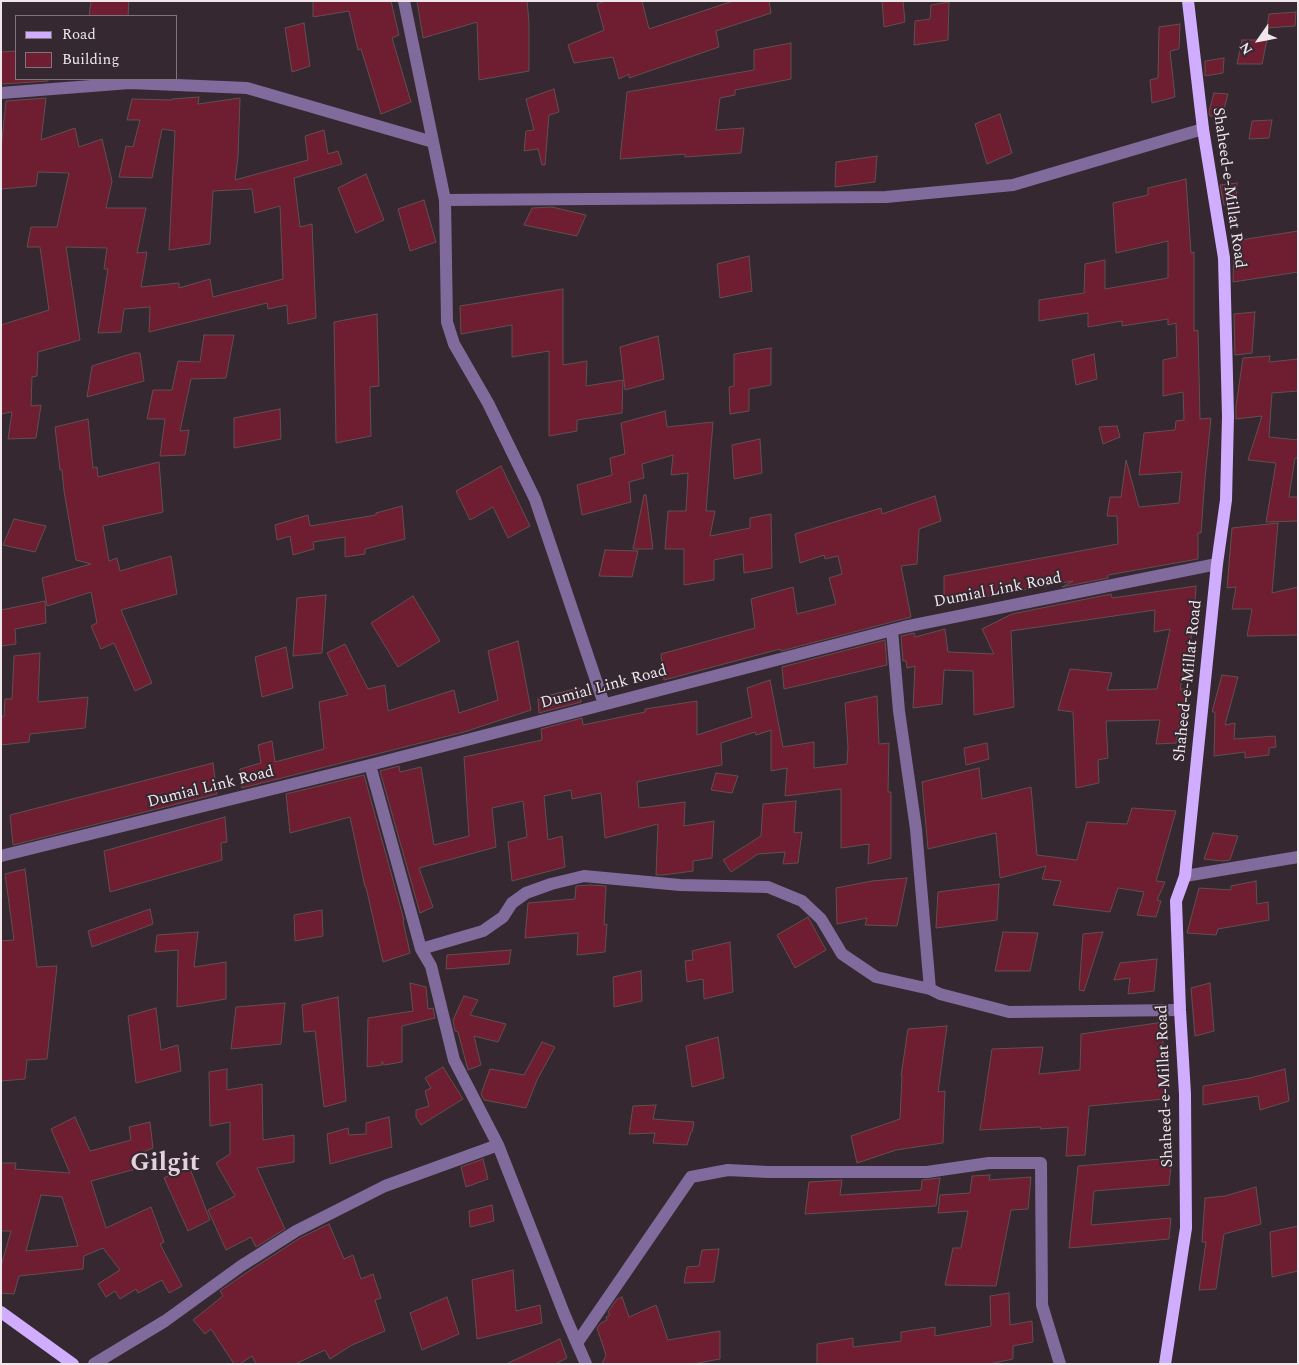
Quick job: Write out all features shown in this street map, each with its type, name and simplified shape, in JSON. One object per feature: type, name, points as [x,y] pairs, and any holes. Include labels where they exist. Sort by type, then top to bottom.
[{"type":"main road","name":"Shaheed-e-Millat Road","points":[[1165,1364],[1186,1228],[1186,1094],[1180,1010],[1176,901],[1185,876],[1226,491],[1228,416],[1224,258],[1203,129],[1188,1]]},
{"type":"main road","points":[[1,1312],[73,1364]]},
{"type":"street","points":[[404,1],[445,200],[447,322],[454,344],[488,403],[535,499],[604,704]]},
{"type":"street","points":[[1,93],[130,83],[247,88],[433,142]]},
{"type":"street","points":[[445,200],[886,197],[1013,186],[1203,129]]},
{"type":"street","name":"Dumial Link Road","points":[[1,856],[370,765],[892,630],[1217,564]]},
{"type":"street","points":[[892,630],[899,711],[916,829],[930,989]]},
{"type":"street","points":[[370,765],[421,949],[431,966],[454,1060],[498,1145],[565,1316],[586,1364]]},
{"type":"street","points":[[1185,876],[1298,857]]},
{"type":"street","points":[[421,949],[483,931],[503,917],[512,903],[526,894],[551,884],[584,876],[680,885],[768,888],[802,901],[821,919],[842,954],[876,977],[930,989],[940,994],[1009,1012],[1180,1010]]},
{"type":"street","points":[[94,1364],[165,1321],[241,1266],[296,1231],[385,1186],[498,1145]]},
{"type":"street","points":[[577,1343],[691,1177],[728,1170],[768,1172],[927,1172],[989,1163],[1041,1163],[1042,1305],[1060,1364]]},
{"type":"building","points":[[91,1],[129,1],[128,15],[89,15]]},
{"type":"building","points":[[313,1],[391,1],[399,35],[392,38],[411,102],[381,114],[361,49],[358,50],[349,11],[313,17]]},
{"type":"building","points":[[417,1],[527,1],[529,71],[479,80],[477,22],[423,38]]},
{"type":"building","points":[[605,1],[642,1],[649,29],[733,1],[769,1],[771,13],[716,31],[719,47],[629,78],[629,74],[619,79],[613,57],[574,63],[568,45],[604,30],[597,4]]},
{"type":"building","points":[[882,1],[903,1],[905,22],[884,27]]},
{"type":"building","points":[[949,2],[948,40],[914,45],[915,21],[930,19],[931,5]]},
{"type":"building","points":[[1296,12],[1295,26],[1267,28],[1269,14]]},
{"type":"building","points":[[304,23],[310,66],[292,72],[285,28]]},
{"type":"building","points":[[1180,24],[1179,49],[1170,51],[1175,97],[1152,103],[1150,80],[1158,78],[1159,27]]},
{"type":"building","points":[[1242,40],[1267,40],[1262,64],[1237,64]]},
{"type":"building","points":[[791,43],[791,79],[735,90],[735,95],[720,98],[716,130],[744,128],[741,153],[685,157],[685,154],[620,159],[627,92],[754,70],[754,50]]},
{"type":"building","points":[[15,51],[15,80],[48,81],[1,84],[1,52]]},
{"type":"building","points":[[1224,58],[1223,73],[1205,76],[1205,61]]},
{"type":"building","points":[[554,89],[559,112],[549,115],[545,165],[542,165],[538,149],[524,151],[526,131],[534,130],[526,99]]},
{"type":"building","points":[[1214,93],[1228,94],[1222,116],[1210,116],[1209,112]]},
{"type":"building","points":[[199,97],[198,104],[240,98],[238,157],[235,180],[308,160],[305,136],[324,130],[328,154],[338,151],[342,164],[294,178],[300,227],[312,224],[316,318],[288,324],[287,305],[268,309],[267,303],[149,332],[150,307],[124,309],[121,332],[98,333],[108,269],[104,269],[107,248],[66,247],[80,340],[38,352],[37,376],[32,377],[31,406],[41,405],[36,438],[8,439],[12,412],[1,414],[1,325],[49,310],[40,247],[27,247],[31,227],[57,227],[69,173],[38,172],[36,186],[1,189],[1,149],[6,101],[46,98],[41,140],[75,128],[79,147],[102,139],[112,181],[106,208],[146,208],[137,253],[147,252],[141,287],[179,283],[179,288],[210,279],[213,297],[283,279],[280,206],[255,213],[252,189],[213,191],[210,244],[169,250],[175,131],[162,129],[152,178],[119,177],[126,146],[133,147],[140,120],[127,120],[132,99],[172,100]]},
{"type":"building","points":[[1000,114],[1012,153],[987,164],[975,124]]},
{"type":"building","points":[[1272,120],[1269,138],[1249,139],[1252,121]]},
{"type":"building","points":[[877,156],[875,182],[835,187],[836,162]]},
{"type":"building","points":[[366,174],[384,220],[356,233],[338,188]]},
{"type":"building","points":[[1186,179],[1191,253],[1194,252],[1194,331],[1198,330],[1200,419],[1211,418],[1201,533],[1198,533],[1198,559],[1108,575],[1108,578],[1062,587],[1073,581],[944,604],[944,576],[1118,544],[1117,516],[1107,516],[1110,497],[1121,497],[1126,460],[1139,507],[1179,503],[1182,472],[1139,475],[1144,433],[1175,430],[1176,421],[1184,420],[1183,392],[1163,396],[1163,360],[1177,357],[1176,323],[1168,325],[1168,319],[1122,326],[1122,321],[1088,327],[1088,313],[1039,321],[1039,300],[1084,293],[1085,264],[1105,260],[1105,289],[1168,278],[1168,241],[1116,253],[1113,203],[1148,195],[1148,188]]},
{"type":"building","points":[[1237,183],[1236,204],[1224,205],[1220,185]]},
{"type":"building","points":[[424,200],[436,242],[410,251],[398,209]]},
{"type":"building","points":[[552,207],[586,215],[577,236],[524,225],[532,208]]},
{"type":"building","points":[[1298,231],[1298,272],[1233,282],[1234,241]]},
{"type":"building","points":[[749,256],[752,291],[720,298],[717,264]]},
{"type":"building","points":[[563,289],[563,365],[587,361],[586,386],[623,380],[622,413],[577,420],[577,431],[549,436],[549,351],[512,357],[512,325],[461,334],[460,306]]},
{"type":"building","points":[[1255,312],[1252,353],[1235,355],[1234,314]]},
{"type":"building","points":[[377,314],[379,386],[370,387],[371,436],[336,443],[334,322]]},
{"type":"building","points":[[204,335],[234,335],[226,378],[191,379],[180,431],[189,430],[185,455],[160,456],[165,419],[147,419],[153,390],[172,390],[178,361],[200,362]]},
{"type":"building","points":[[658,336],[664,379],[625,390],[620,347]]},
{"type":"building","points":[[771,348],[771,385],[749,389],[749,411],[730,414],[729,387],[734,386],[734,354]]},
{"type":"building","points":[[134,353],[140,353],[144,381],[87,397],[92,366]]},
{"type":"building","points":[[1094,354],[1097,379],[1076,385],[1072,360]]},
{"type":"building","points":[[1270,356],[1269,362],[1298,359],[1298,391],[1272,393],[1269,437],[1298,440],[1298,458],[1295,458],[1289,497],[1298,497],[1298,521],[1266,522],[1276,463],[1248,460],[1262,416],[1236,419],[1243,358]]},
{"type":"building","points":[[280,409],[281,439],[234,448],[234,418]]},
{"type":"building","points":[[665,411],[667,427],[713,422],[706,511],[715,511],[710,536],[750,528],[750,518],[771,514],[772,568],[744,573],[743,554],[714,560],[714,580],[684,585],[684,549],[665,549],[668,511],[686,511],[688,473],[671,475],[673,455],[642,464],[644,478],[629,482],[631,502],[582,515],[577,485],[612,475],[610,458],[625,454],[621,423]]},
{"type":"building","points":[[88,419],[93,468],[97,467],[98,477],[159,462],[163,512],[103,526],[109,561],[117,558],[120,571],[171,556],[177,594],[121,610],[152,683],[135,691],[114,643],[101,649],[91,626],[97,623],[91,592],[47,606],[42,578],[91,564],[76,560],[62,470],[60,470],[55,427]]},
{"type":"building","points":[[1117,426],[1120,437],[1103,444],[1099,427]]},
{"type":"building","points":[[760,439],[762,473],[734,479],[732,445]]},
{"type":"building","points":[[501,466],[530,526],[508,538],[493,507],[470,520],[456,491]]},
{"type":"building","points":[[644,495],[646,495],[653,549],[633,549]]},
{"type":"building","points":[[935,496],[941,521],[919,529],[917,564],[901,566],[911,617],[664,680],[661,654],[755,628],[751,599],[793,587],[797,614],[836,604],[829,578],[842,574],[838,556],[825,559],[824,555],[800,563],[795,534],[881,508],[882,514]]},
{"type":"building","points":[[402,506],[405,539],[365,549],[365,554],[345,557],[345,537],[313,542],[314,549],[293,555],[290,536],[277,540],[275,525],[308,515],[310,526],[376,515],[376,513]]},
{"type":"building","points":[[14,519],[46,526],[35,552],[3,545]]},
{"type":"building","points":[[1278,523],[1272,593],[1298,587],[1298,635],[1247,636],[1252,609],[1232,609],[1236,587],[1227,588],[1232,528]]},
{"type":"building","points":[[605,550],[638,551],[632,577],[599,576]]},
{"type":"building","points":[[1196,586],[1194,624],[1180,689],[1186,689],[1176,743],[1156,744],[1160,720],[1106,721],[1108,758],[1098,760],[1099,783],[1076,788],[1073,712],[1058,710],[1070,669],[1112,673],[1107,690],[1157,689],[1170,629],[1154,632],[1155,610],[1011,631],[1014,707],[974,715],[973,671],[944,670],[942,704],[913,708],[915,666],[907,668],[906,661],[903,661],[901,636],[914,633],[915,637],[945,629],[948,652],[994,654],[982,629],[1012,614],[1111,594],[1112,598]]},
{"type":"building","points":[[326,595],[322,653],[293,656],[297,598]]},
{"type":"building","points":[[413,596],[440,641],[398,667],[371,623]]},
{"type":"building","points":[[45,601],[46,623],[15,629],[16,644],[1,646],[1,610]]},
{"type":"building","points":[[885,640],[887,665],[784,689],[782,667]]},
{"type":"building","points":[[518,641],[531,710],[464,732],[242,788],[240,769],[261,763],[258,745],[272,741],[275,762],[324,749],[319,702],[348,695],[327,653],[345,644],[368,689],[385,685],[388,711],[454,690],[459,713],[498,700],[488,651]]},
{"type":"building","points":[[286,647],[293,688],[262,697],[255,657]]},
{"type":"building","points":[[40,653],[38,702],[88,697],[85,728],[30,734],[29,742],[1,745],[1,717],[4,716],[5,699],[12,699],[14,656]]},
{"type":"building","points":[[1222,675],[1238,677],[1225,725],[1235,723],[1234,739],[1275,736],[1276,747],[1269,748],[1269,755],[1245,758],[1245,752],[1214,756],[1215,712],[1212,712]]},
{"type":"building","points":[[770,680],[783,747],[814,742],[814,768],[847,764],[848,747],[845,703],[877,696],[879,744],[889,743],[888,792],[891,792],[891,858],[868,864],[869,844],[841,848],[841,789],[785,796],[787,768],[771,771],[771,730],[756,735],[755,732],[721,743],[722,765],[637,782],[639,808],[685,802],[684,826],[714,821],[712,858],[693,861],[693,871],[656,875],[658,824],[605,838],[601,793],[572,799],[571,790],[544,796],[548,840],[562,836],[565,867],[512,881],[508,842],[527,837],[523,801],[492,808],[496,847],[419,868],[433,907],[420,913],[380,771],[399,766],[400,772],[421,767],[434,845],[469,836],[464,757],[542,740],[541,729],[582,718],[583,725],[645,712],[645,709],[697,701],[697,735],[752,717],[747,688]]},
{"type":"building","points":[[579,688],[581,702],[539,713],[538,698]]},
{"type":"building","points":[[987,743],[989,759],[966,765],[964,748]]},
{"type":"building","points":[[213,763],[217,794],[13,845],[10,815]]},
{"type":"building","points":[[979,768],[982,799],[1031,787],[1037,855],[1077,860],[1087,822],[1127,824],[1132,808],[1176,811],[1156,881],[1165,882],[1157,900],[1161,901],[1156,917],[1137,915],[1144,892],[1118,888],[1110,912],[1053,905],[1061,881],[1042,879],[1046,866],[1000,878],[996,833],[928,849],[922,782]]},
{"type":"building","points":[[716,773],[738,776],[732,793],[711,790]]},
{"type":"building","points":[[364,775],[404,920],[410,953],[383,962],[350,817],[290,833],[286,794]]},
{"type":"building","points":[[796,801],[794,833],[802,832],[798,863],[783,864],[785,852],[758,854],[731,872],[723,860],[761,836],[763,804]]},
{"type":"building","points":[[225,817],[227,842],[221,843],[222,860],[110,892],[104,851]]},
{"type":"building","points":[[1213,833],[1238,836],[1230,860],[1204,859]]},
{"type":"building","points":[[25,869],[37,967],[57,966],[47,1059],[27,1060],[25,1079],[1,1081],[1,941],[14,940],[5,874]]},
{"type":"building","points":[[907,878],[897,926],[865,925],[867,918],[837,924],[836,888],[872,881]]},
{"type":"building","points":[[1256,881],[1257,904],[1268,902],[1269,920],[1218,929],[1216,935],[1187,933],[1199,888],[1231,890],[1231,886]]},
{"type":"building","points":[[999,884],[997,920],[936,928],[938,892]]},
{"type":"building","points":[[576,886],[606,886],[604,925],[607,924],[605,952],[577,955],[578,933],[525,938],[528,903],[575,899]]},
{"type":"building","points":[[150,909],[153,924],[92,947],[88,931]]},
{"type":"building","points":[[322,910],[323,936],[295,941],[294,915]]},
{"type":"building","points":[[808,917],[826,950],[795,968],[777,935]]},
{"type":"building","points":[[198,932],[194,967],[226,962],[226,999],[177,1007],[178,950],[155,952],[157,935]]},
{"type":"building","points":[[1003,932],[1038,933],[1030,971],[995,971]]},
{"type":"building","points":[[1103,932],[1084,991],[1079,990],[1083,934]]},
{"type":"building","points":[[730,942],[733,992],[704,999],[703,979],[687,982],[685,961],[693,960],[692,951]]},
{"type":"building","points":[[511,950],[509,964],[446,969],[447,955]]},
{"type":"building","points":[[1157,959],[1154,991],[1128,994],[1130,978],[1114,980],[1120,963]]},
{"type":"building","points":[[641,971],[642,1001],[614,1007],[613,977]]},
{"type":"building","points":[[410,983],[426,987],[428,1009],[433,1008],[435,1018],[402,1026],[402,1062],[384,1065],[382,1061],[382,1065],[367,1067],[368,1018],[413,1011]]},
{"type":"building","points":[[1210,983],[1214,1031],[1195,1036],[1191,988]]},
{"type":"building","points":[[464,996],[478,1000],[470,1015],[506,1024],[498,1042],[474,1036],[481,1065],[468,1070],[453,1020]]},
{"type":"building","points":[[338,997],[346,1101],[324,1107],[315,1031],[304,1032],[302,1005]]},
{"type":"building","points":[[285,1003],[281,1044],[231,1049],[236,1007]]},
{"type":"building","points":[[156,1008],[161,1050],[178,1045],[181,1071],[136,1083],[128,1016]]},
{"type":"building","points":[[1164,1022],[1162,1062],[1168,1062],[1165,1099],[1089,1106],[1085,1155],[1066,1156],[1068,1127],[980,1130],[992,1049],[1043,1047],[1039,1074],[1080,1070],[1081,1034]]},
{"type":"building","points":[[947,1026],[938,1092],[945,1091],[943,1143],[896,1150],[857,1163],[851,1136],[900,1119],[901,1076],[908,1029]]},
{"type":"building","points":[[718,1037],[724,1078],[692,1087],[686,1046]]},
{"type":"building","points":[[542,1042],[555,1047],[537,1080],[526,1108],[484,1100],[481,1094],[490,1069],[524,1075]]},
{"type":"building","points":[[443,1067],[463,1099],[421,1125],[416,1117],[416,1110],[429,1106],[425,1091],[431,1088],[425,1078]]},
{"type":"building","points":[[227,1069],[227,1090],[262,1084],[263,1140],[294,1135],[294,1162],[257,1168],[285,1229],[256,1247],[251,1237],[226,1250],[208,1210],[235,1196],[216,1163],[230,1154],[230,1122],[210,1126],[209,1072]]},
{"type":"building","points":[[1285,1069],[1289,1101],[1260,1110],[1258,1096],[1203,1105],[1203,1086],[1250,1078]]},
{"type":"building","points":[[656,1105],[653,1119],[694,1122],[687,1145],[653,1143],[655,1133],[629,1134],[633,1106]]},
{"type":"building","points":[[75,1117],[90,1151],[131,1140],[129,1127],[150,1122],[153,1148],[131,1157],[136,1169],[91,1181],[106,1228],[151,1207],[164,1242],[160,1244],[182,1286],[169,1293],[162,1280],[138,1293],[136,1289],[120,1299],[115,1291],[106,1297],[98,1284],[120,1270],[103,1248],[84,1256],[83,1269],[19,1276],[14,1294],[1,1293],[1,1266],[11,1231],[1,1231],[1,1163],[16,1163],[15,1169],[70,1173],[51,1129]],"holes":[[[41,1195],[62,1197],[78,1246],[26,1251]]]},
{"type":"building","points":[[389,1117],[392,1147],[330,1164],[327,1134],[348,1128],[349,1135],[366,1134],[366,1123]]},
{"type":"building","points":[[1172,1158],[1169,1185],[1094,1191],[1091,1225],[1171,1218],[1169,1239],[1069,1248],[1078,1166]]},
{"type":"building","points":[[483,1159],[488,1179],[466,1187],[461,1167]]},
{"type":"building","points":[[189,1166],[210,1220],[188,1231],[164,1178]]},
{"type":"building","points":[[990,1175],[989,1180],[1031,1177],[1028,1209],[1011,1210],[996,1286],[945,1285],[953,1248],[961,1248],[968,1211],[938,1213],[940,1195],[970,1193],[972,1176]]},
{"type":"building","points":[[940,1178],[936,1206],[805,1214],[809,1182],[842,1180],[840,1195],[921,1190],[922,1180]]},
{"type":"building","points":[[1256,1187],[1261,1224],[1224,1234],[1216,1289],[1199,1290],[1206,1242],[1202,1242],[1205,1198],[1225,1196]]},
{"type":"building","points":[[492,1205],[494,1221],[470,1227],[469,1211]]},
{"type":"building","points":[[329,1224],[344,1259],[353,1255],[361,1279],[373,1274],[381,1298],[375,1300],[385,1331],[352,1345],[330,1359],[325,1350],[295,1364],[256,1364],[252,1356],[240,1364],[234,1364],[211,1329],[205,1334],[193,1320],[223,1296],[220,1291],[300,1238]]},
{"type":"building","points":[[1298,1226],[1298,1271],[1272,1277],[1270,1232]]},
{"type":"building","points":[[719,1249],[714,1282],[684,1283],[687,1267],[699,1266],[702,1250]]},
{"type":"building","points":[[513,1270],[516,1311],[540,1305],[542,1323],[477,1339],[472,1280]]},
{"type":"building","points":[[1009,1293],[1010,1325],[1032,1321],[1033,1342],[1013,1346],[1013,1359],[989,1364],[817,1364],[817,1344],[853,1338],[853,1347],[901,1341],[901,1332],[935,1327],[935,1336],[991,1326],[990,1296]]},
{"type":"building","points":[[447,1297],[459,1334],[422,1350],[410,1313]]},
{"type":"building","points":[[622,1297],[629,1317],[656,1305],[668,1340],[720,1331],[720,1359],[693,1364],[602,1364],[606,1355],[597,1328],[607,1320],[606,1317],[610,1315],[608,1312],[617,1299]]},
{"type":"building","points":[[560,1339],[567,1358],[555,1364],[506,1364]]},
{"type":"district","name":"Gilgit","points":[[165,1165]]}]
